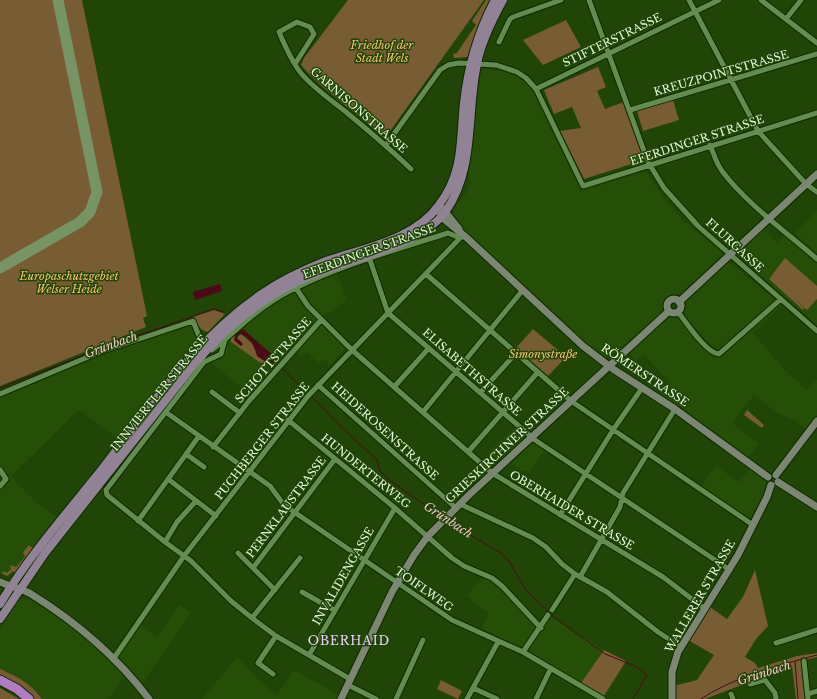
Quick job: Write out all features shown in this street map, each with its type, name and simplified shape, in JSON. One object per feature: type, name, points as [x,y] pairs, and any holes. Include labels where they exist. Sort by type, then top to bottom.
[{"type":"highway","points":[[0,680],[17,689],[29,699]]},
{"type":"highway","points":[[0,687],[21,699]]},
{"type":"main road","name":"INNVIERTLER STRASSE","points":[[0,604],[45,553],[204,347],[240,309],[281,282],[323,262],[402,234],[440,210],[460,184],[466,163],[474,64],[485,20],[494,0]]},
{"type":"main road","name":"INNVIERTLER STRASSE","points":[[474,64],[493,18],[503,0]]},
{"type":"main road","points":[[679,302],[817,174]]},
{"type":"main road","name":"RÖMERSTRASSE","points":[[440,210],[461,236],[608,366],[676,409],[768,477]]},
{"type":"main road","points":[[676,300],[679,302],[680,309],[678,312],[675,313],[669,311],[667,307],[669,301],[676,300]]},
{"type":"main road","name":"GRIESKIRCHNER STRASSE","points":[[341,699],[398,582],[414,555],[428,536],[492,473],[669,311]]},
{"type":"main road","points":[[817,422],[777,478],[775,485],[771,485],[768,481],[768,477],[772,474],[777,478],[817,507]]},
{"type":"main road","name":"WALLERER STRASSE","points":[[672,699],[672,672],[681,647],[730,570],[767,497],[771,485]]},
{"type":"main road","points":[[0,582],[31,594],[72,623],[114,658],[132,676],[149,699]]},
{"type":"main road","name":"INNVIERTLER STRASSE","points":[[0,619],[15,588]]},
{"type":"street","points":[[499,42],[510,19],[561,0]]},
{"type":"street","name":"FLURGASSE","points":[[588,0],[650,165],[664,188],[678,205],[730,254],[817,331]]},
{"type":"street","points":[[689,0],[758,131],[806,184],[817,192]]},
{"type":"street","name":"STIFTERSTRASSE","points":[[536,89],[719,0]]},
{"type":"street","points":[[761,0],[817,43]]},
{"type":"street","points":[[786,19],[801,0]]},
{"type":"street","name":"GARNISONSTRASSE","points":[[294,64],[314,34],[310,27],[297,22],[279,32],[294,64],[308,81],[386,145],[411,169]]},
{"type":"street","name":"KREUZPOINTSTRASSE","points":[[630,110],[817,54]]},
{"type":"street","points":[[386,145],[440,70],[453,63],[496,65],[517,72],[536,89]]},
{"type":"street","name":"EFERDINGER STRASSE","points":[[536,89],[583,186],[817,113]]},
{"type":"street","points":[[710,146],[721,170],[760,210],[770,217],[817,259]]},
{"type":"street","name":"EFERDINGER STRASSE","points":[[204,347],[212,350],[257,312],[296,288],[370,260],[448,234],[461,236]]},
{"type":"street","name":"PUCHBERGER STRASSE","points":[[114,658],[184,556],[250,472],[288,420],[318,385],[461,236]]},
{"type":"street","points":[[370,260],[388,313]]},
{"type":"street","points":[[426,274],[571,401],[753,525]]},
{"type":"street","name":"OBERHAIDER STRASSE","points":[[296,288],[308,306],[352,350],[492,473],[663,577],[705,609]]},
{"type":"street","points":[[423,412],[522,291]]},
{"type":"street","points":[[678,312],[714,354],[719,354],[781,299]]},
{"type":"street","name":"ELISABETHSTRASSE","points":[[388,313],[532,437],[622,499],[730,570]]},
{"type":"street","name":"SCHOTTSTRASSE","points":[[213,447],[280,365],[321,320]]},
{"type":"street","points":[[0,394],[100,352],[193,321],[204,347]]},
{"type":"street","points":[[228,336],[221,354],[217,358],[204,362],[167,413],[106,490],[107,495],[184,556],[252,618],[276,636],[309,655],[376,699]]},
{"type":"street","points":[[394,387],[429,348]]},
{"type":"street","points":[[480,393],[516,353]]},
{"type":"street","points":[[468,452],[538,372]]},
{"type":"street","name":"HEIDEROSENSTRASSE","points":[[318,385],[458,506],[533,538],[546,547],[562,564],[577,575],[607,592],[658,632],[681,647]]},
{"type":"street","points":[[560,515],[613,430],[642,388]]},
{"type":"street","name":"SCHOTTSTRASSE","points":[[212,392],[240,413]]},
{"type":"street","points":[[552,610],[602,540],[620,507],[623,494],[676,409]]},
{"type":"street","name":"TOIFLWEG","points":[[167,413],[270,486],[284,505],[452,620],[523,652],[603,699]]},
{"type":"street","name":"HUNDERTERWEG","points":[[288,420],[464,566],[492,578],[502,586],[541,628]]},
{"type":"street","points":[[138,521],[199,436]]},
{"type":"street","points":[[186,454],[204,467]]},
{"type":"street","name":"PERNKLAUSTRASSE","points":[[253,568],[335,459]]},
{"type":"street","points":[[0,470],[6,479],[0,486]]},
{"type":"street","points":[[168,479],[216,516]]},
{"type":"street","points":[[165,542],[177,522],[196,501]]},
{"type":"street","name":"INVALIDENGASSE","points":[[309,655],[363,560],[395,508]]},
{"type":"street","points":[[238,553],[275,590]]},
{"type":"street","points":[[252,618],[300,558]]},
{"type":"street","points":[[302,592],[334,610]]},
{"type":"street","points":[[523,652],[541,628],[548,615]]},
{"type":"street","points":[[776,643],[817,630]]},
{"type":"street","points":[[273,674],[258,663],[276,636]]},
{"type":"street","points":[[396,699],[423,640]]},
{"type":"street","points":[[468,699],[498,642]]},
{"type":"street","points":[[804,661],[808,697],[817,691]]},
{"type":"street","points":[[536,699],[550,668]]},
{"type":"street","points":[[750,684],[765,680],[775,693],[776,699]]},
{"type":"street","points":[[473,688],[497,699]]},
{"type":"shaded area","points":[[485,69],[503,71],[518,77],[532,88],[581,191],[647,171],[662,196],[682,219],[723,254],[692,283],[690,283],[683,292],[665,300],[662,313],[609,357],[605,357],[583,340],[523,287],[470,236],[453,213],[454,207],[463,198],[471,182],[469,172],[477,100],[481,71]]},
{"type":"shaded area","points":[[817,210],[817,254],[795,233]]},
{"type":"shaded area","points":[[764,229],[777,243],[786,234],[817,261],[817,325],[735,253]]},
{"type":"shaded area","points":[[729,262],[782,305],[753,333],[785,370],[807,390],[817,379],[817,415],[806,429],[794,420],[776,412],[754,395],[732,423],[759,443],[748,458],[659,395],[669,381],[644,355],[636,361],[628,353],[672,315],[679,315],[682,312],[683,304]]},
{"type":"shaded area","points":[[335,269],[347,300],[322,317],[251,395],[206,359],[212,348],[251,314]]},
{"type":"shaded area","points":[[220,284],[222,291],[195,300],[193,292]]},
{"type":"shaded area","points":[[187,324],[192,326],[195,332],[195,344],[193,349],[120,440],[79,410],[11,476],[36,502],[59,519],[16,573],[13,572],[9,577],[0,574],[0,397],[114,350]]},
{"type":"shaded area","points":[[321,325],[346,348],[330,365],[323,359],[318,363],[307,352],[302,357],[295,352]]},
{"type":"shaded area","points":[[243,329],[276,358],[273,364],[268,363],[257,356],[252,343],[245,336],[241,334],[238,335],[237,338],[243,344],[241,346],[234,340],[236,334]]},
{"type":"shaded area","points":[[516,427],[526,436],[499,462],[489,451]]},
{"type":"shaded area","points":[[533,442],[545,450],[529,472],[520,470],[511,463]]},
{"type":"shaded area","points":[[716,466],[739,482],[750,468],[764,477],[766,488],[750,519],[701,486]]},
{"type":"shaded area","points":[[484,577],[496,583],[540,631],[550,616],[604,650],[581,683],[529,651],[482,629],[489,612],[478,606],[467,595]]},
{"type":"shaded area","points":[[23,598],[30,600],[65,622],[100,650],[126,675],[108,699],[42,699],[37,692],[17,677],[0,669],[0,628],[18,600]]},
{"type":"shaded area","points":[[179,605],[191,613],[143,682],[114,652],[137,619],[141,625],[157,637]]},
{"type":"shaded area","points":[[237,657],[259,680],[277,695],[294,670],[339,695],[337,699],[202,699]]},
{"type":"green space","name":"Europaschutzgebiet Welser Heide","points":[[0,0],[82,0],[147,316],[143,318],[146,327],[0,386]]},
{"type":"green space","name":"Friedhof der Stadt Wels","points":[[348,0],[484,0],[385,138],[320,85],[301,65],[304,58]]},
{"type":"green space","points":[[486,0],[491,0],[467,57],[455,58],[453,56],[454,53],[456,54],[476,25],[472,21]]},
{"type":"green space","points":[[566,20],[581,47],[543,65],[523,40]]},
{"type":"green space","points":[[598,67],[606,87],[597,91],[605,109],[624,102],[644,160],[584,179],[560,131],[581,128],[572,107],[554,114],[544,90]]},
{"type":"green space","points":[[673,100],[679,120],[643,131],[637,111]]},
{"type":"green space","points":[[785,258],[817,286],[817,299],[807,310],[793,297],[804,308],[803,310],[769,279]]},
{"type":"green space","points":[[214,310],[225,314],[208,332],[205,331],[199,326],[193,317]]},
{"type":"green space","name":"Simonystraße","points":[[533,329],[566,357],[548,376],[516,348]]},
{"type":"green space","points":[[235,333],[234,340],[241,346],[243,344],[237,338],[241,334],[256,347],[257,356],[268,363],[273,364],[274,362],[276,364],[273,366],[259,362],[231,342],[231,337]]},
{"type":"green space","points":[[747,410],[764,425],[762,428],[744,415]]},
{"type":"green space","points":[[29,545],[33,549],[15,573],[13,571],[7,576],[2,573],[3,571],[7,573],[11,569],[10,565],[16,567],[25,557],[23,552]]},
{"type":"green space","points":[[755,570],[768,626],[756,639],[745,657],[755,663],[758,668],[797,656],[817,653],[817,657],[801,661],[805,699],[796,699],[792,666],[705,699],[674,699],[673,686],[697,680],[714,655],[688,640],[710,607],[727,619],[743,597]]},
{"type":"green space","points":[[604,650],[626,661],[604,696],[581,683]]},
{"type":"green space","points":[[0,669],[29,685],[42,699],[33,699],[0,678]]},
{"type":"green space","points":[[441,680],[462,691],[458,699],[437,689]]},
{"type":"green space","points":[[0,688],[19,699],[0,699]]},
{"type":"waterway","name":"Grünbach","points":[[0,388],[110,345],[214,309],[224,312]]},
{"type":"waterway","name":"Grünbach","points":[[275,359],[279,365]]},
{"type":"waterway","name":"Grünbach","points":[[281,367],[307,393]]},
{"type":"waterway","name":"Grünbach","points":[[311,396],[341,427],[377,460],[380,471],[392,482],[442,517]]},
{"type":"waterway","name":"Grünbach","points":[[448,522],[501,553],[509,561],[525,589],[555,618],[605,654],[635,666],[647,675],[633,699]]},
{"type":"waterway","points":[[795,661],[817,655]]},
{"type":"waterway","name":"Grünbach","points":[[701,699],[735,681],[795,661],[798,699]]},
{"type":"taxiway","points":[[0,268],[80,222],[90,212],[97,192],[58,0]]},
{"type":"district","name":"OBERHAID","points":[[349,641]]}]
